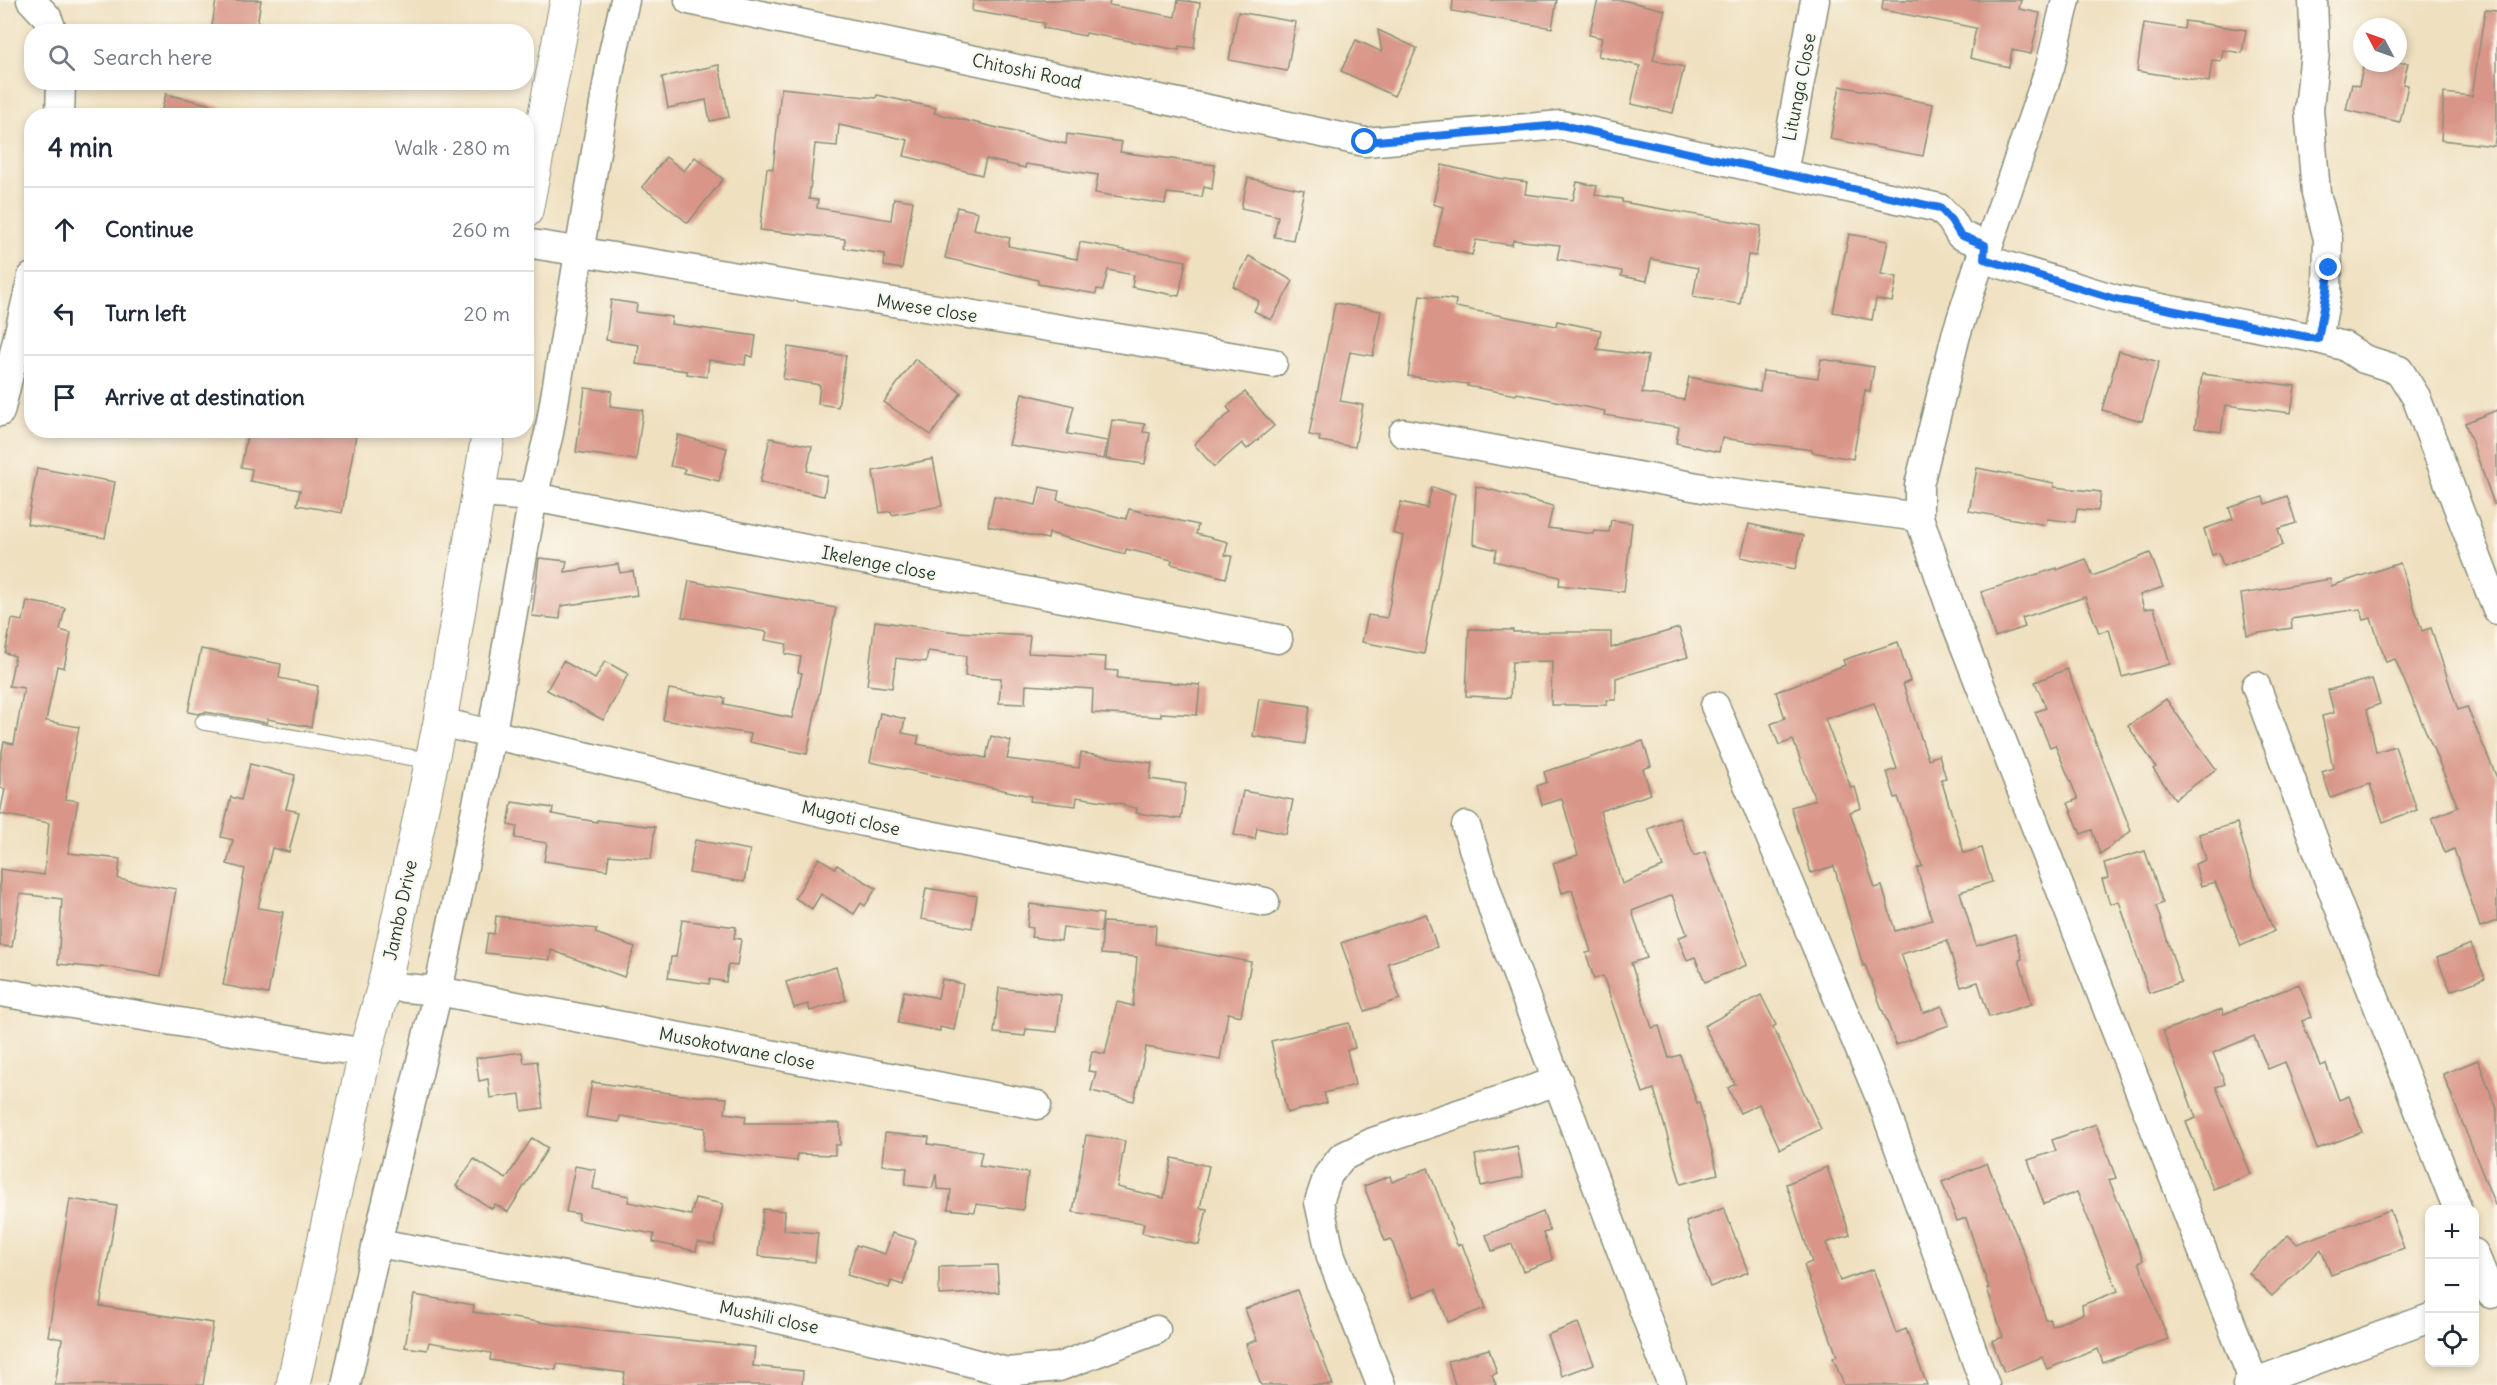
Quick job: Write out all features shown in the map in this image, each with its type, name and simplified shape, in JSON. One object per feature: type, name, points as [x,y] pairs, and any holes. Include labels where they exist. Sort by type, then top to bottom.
[{"type":"street","points":[[31,0],[47,17],[50,24]]},
{"type":"street","points":[[534,170],[567,0]]},
{"type":"street","points":[[346,1385],[377,1243],[438,992],[492,732],[533,497],[549,433],[564,334],[581,253],[611,62],[625,0]]},
{"type":"street","name":"Chitoshi Road","points":[[689,0],[1365,142],[1561,125],[1940,208],[1960,235],[1984,252],[2115,299],[2318,339],[2344,346],[2364,359],[2399,370],[2416,397],[2497,610]]},
{"type":"street","name":"Litunga Close","points":[[1783,173],[1815,0]]},
{"type":"street","points":[[2066,0],[2050,68],[1956,335],[1929,438],[1920,485],[1919,517],[1955,621],[2251,1384],[2425,1320]]},
{"type":"street","points":[[2313,0],[2315,52],[2308,110],[2316,193],[2328,239],[2327,291],[2318,339]]},
{"type":"street","points":[[60,108],[61,90]]},
{"type":"street","name":"Mwese close","points":[[534,244],[1273,363]]},
{"type":"street","points":[[0,412],[24,311]]},
{"type":"street","points":[[1403,433],[1714,490],[1919,517]]},
{"type":"street","name":"Jambo Drive","points":[[298,1384],[365,1053],[384,986],[440,722],[488,438]]},
{"type":"street","name":"Ikelenge close","points":[[479,493],[533,497],[1278,639]]},
{"type":"street","points":[[2256,686],[2337,902],[2456,1205]]},
{"type":"street","points":[[1714,706],[1884,1107],[1985,1385]]},
{"type":"street","name":"Mugoti close","points":[[440,722],[492,732],[864,822],[1265,903]]},
{"type":"street","points":[[1466,826],[1495,916],[1672,1385]]},
{"type":"street","name":"Musokotwane close","points":[[384,986],[438,992],[1037,1105]]},
{"type":"street","points":[[0,992],[365,1053]]},
{"type":"street","points":[[1380,1385],[1330,1257],[1319,1202],[1328,1175],[1342,1157],[1373,1142],[1558,1081]]},
{"type":"street","name":"Mushili close","points":[[377,1243],[655,1292],[939,1354],[1007,1372],[1059,1367],[1156,1330]]},
{"type":"street","points":[[2477,1259],[2487,1295]]},
{"type":"lane","points":[[203,722],[432,761]]},
{"type":"building","points":[[216,0],[261,0],[257,24],[212,24]]},
{"type":"building","points":[[973,0],[1110,0],[1109,5],[1175,17],[1178,0],[1200,3],[1194,48],[1179,46],[1179,50],[1086,33],[1085,36],[1043,28],[1044,23],[972,11]]},
{"type":"building","points":[[1453,0],[1557,0],[1552,28],[1452,11]]},
{"type":"building","points":[[1598,0],[1622,0],[1665,10],[1653,60],[1684,67],[1673,113],[1631,104],[1640,66],[1598,56],[1602,38],[1589,35]]},
{"type":"building","points":[[1883,0],[2021,0],[2019,9],[2040,13],[2031,54],[2012,50],[2009,67],[1970,58],[1976,28],[1882,10]]},
{"type":"building","points":[[2485,10],[2497,11],[2497,124],[2494,146],[2441,140],[2444,93],[2472,96]]},
{"type":"building","points":[[1238,12],[1296,22],[1287,71],[1229,60]]},
{"type":"building","points":[[2185,21],[2246,30],[2242,53],[2223,50],[2221,61],[2212,60],[2209,82],[2137,71],[2144,23],[2184,29]]},
{"type":"building","points":[[1378,30],[1417,48],[1394,96],[1341,71],[1356,40],[1382,52]]},
{"type":"building","points":[[719,65],[729,117],[710,121],[706,100],[668,108],[662,77]]},
{"type":"building","points":[[2362,72],[2406,72],[2403,84],[2408,85],[2400,122],[2346,110],[2352,84],[2359,86]]},
{"type":"building","points":[[1840,86],[1933,104],[1923,156],[1830,139]]},
{"type":"building","points":[[781,88],[876,98],[877,95],[936,108],[934,113],[1066,144],[1067,134],[1122,142],[1120,152],[1215,165],[1212,189],[1204,187],[1202,197],[1167,193],[1165,204],[1095,193],[1098,175],[1026,164],[1025,168],[986,159],[982,175],[904,156],[908,140],[839,125],[837,146],[815,144],[809,199],[818,200],[817,208],[891,220],[894,198],[913,201],[902,269],[884,266],[885,254],[844,248],[845,239],[760,230],[767,168],[773,169]]},
{"type":"building","points":[[166,94],[224,108],[162,108]]},
{"type":"building","points":[[666,157],[684,171],[695,157],[723,179],[688,223],[642,187]]},
{"type":"building","points":[[1442,165],[1497,178],[1527,182],[1525,194],[1573,200],[1577,182],[1597,186],[1595,195],[1622,199],[1622,202],[1761,226],[1756,256],[1748,255],[1740,304],[1693,297],[1698,268],[1651,259],[1647,281],[1621,276],[1622,271],[1557,259],[1560,245],[1513,240],[1512,245],[1476,240],[1472,255],[1434,246],[1443,207],[1433,204]]},
{"type":"building","points":[[1248,178],[1304,190],[1293,240],[1274,237],[1278,216],[1241,208]]},
{"type":"building","points":[[957,207],[978,212],[974,229],[1010,238],[1008,246],[1077,259],[1080,242],[1186,261],[1179,296],[1132,287],[1134,275],[1108,270],[1103,290],[1097,289],[1096,294],[1038,284],[1038,280],[945,258]]},
{"type":"building","points":[[1849,234],[1888,241],[1881,274],[1897,277],[1892,302],[1876,299],[1872,320],[1833,312]]},
{"type":"building","points":[[1249,256],[1293,281],[1271,320],[1254,311],[1259,301],[1233,286]]},
{"type":"building","points":[[1420,295],[1456,300],[1455,307],[1556,326],[1557,321],[1601,330],[1597,349],[1648,356],[1642,393],[1684,400],[1689,377],[1760,391],[1763,371],[1818,378],[1821,359],[1874,367],[1870,391],[1865,390],[1853,459],[1812,452],[1812,450],[1722,438],[1719,452],[1676,443],[1679,427],[1604,415],[1605,411],[1517,393],[1516,395],[1467,386],[1468,384],[1408,376]]},
{"type":"building","points":[[611,300],[637,304],[636,312],[672,317],[671,324],[756,336],[753,357],[746,355],[745,365],[709,360],[707,377],[687,374],[687,371],[636,364],[639,345],[606,340]]},
{"type":"building","points":[[1335,303],[1381,311],[1373,356],[1350,352],[1340,401],[1363,405],[1355,447],[1319,441],[1320,437],[1309,435]]},
{"type":"building","points":[[788,347],[846,356],[838,407],[818,404],[820,385],[783,379]]},
{"type":"building","points":[[2119,351],[2159,362],[2142,421],[2102,410]]},
{"type":"building","points":[[915,359],[961,393],[931,435],[884,402]]},
{"type":"building","points":[[2202,374],[2295,386],[2291,413],[2225,405],[2221,432],[2195,428]]},
{"type":"building","points":[[585,388],[612,391],[610,406],[643,410],[636,460],[576,452]]},
{"type":"building","points":[[1245,392],[1274,426],[1247,449],[1242,443],[1214,467],[1194,444],[1231,412],[1227,407]]},
{"type":"building","points":[[1022,393],[1074,406],[1067,434],[1107,441],[1104,459],[1009,445]]},
{"type":"building","points":[[2497,410],[2497,504],[2494,504],[2465,423]]},
{"type":"building","points":[[1112,420],[1145,424],[1143,432],[1150,433],[1145,464],[1106,459]]},
{"type":"building","points":[[678,435],[727,448],[719,481],[684,473],[685,469],[670,466]]},
{"type":"building","points":[[246,438],[356,438],[342,513],[297,505],[300,490],[250,481],[252,469],[241,467]]},
{"type":"building","points":[[770,438],[812,446],[807,471],[827,476],[824,496],[760,482]]},
{"type":"building","points":[[933,459],[942,506],[892,515],[891,511],[880,513],[873,471]]},
{"type":"building","points":[[37,468],[115,482],[105,538],[27,524]]},
{"type":"building","points":[[1977,468],[2054,483],[2054,487],[2101,492],[2098,511],[2077,509],[2075,522],[2047,519],[2046,525],[1969,511]]},
{"type":"building","points":[[1476,486],[1553,506],[1548,528],[1593,534],[1594,531],[1609,532],[1611,520],[1632,523],[1624,592],[1559,585],[1560,577],[1494,561],[1497,550],[1473,544]]},
{"type":"building","points":[[1040,487],[1059,491],[1057,500],[1126,519],[1129,509],[1198,525],[1196,534],[1228,542],[1225,555],[1232,556],[1226,578],[1171,564],[1172,560],[1126,549],[1125,554],[1049,533],[1048,539],[988,526],[994,496],[1036,505]]},
{"type":"building","points":[[1432,487],[1455,494],[1424,654],[1362,642],[1368,615],[1387,618],[1403,536],[1393,533],[1401,502],[1427,508]]},
{"type":"building","points":[[2287,496],[2296,523],[2278,529],[2283,545],[2223,566],[2219,553],[2212,555],[2204,529],[2233,519],[2229,508],[2263,497],[2265,504]]},
{"type":"building","points":[[1749,524],[1803,536],[1795,569],[1741,557]]},
{"type":"building","points":[[2150,553],[2163,587],[2140,595],[2144,609],[2154,608],[2170,664],[2122,677],[2109,629],[2099,633],[2085,597],[2022,618],[2025,627],[1995,637],[1981,592],[2086,559],[2093,576]]},
{"type":"building","points":[[539,558],[567,561],[565,572],[618,564],[620,573],[633,571],[637,595],[561,606],[560,619],[532,616]]},
{"type":"building","points":[[2400,563],[2422,631],[2431,628],[2458,710],[2467,707],[2497,778],[2497,921],[2480,927],[2454,849],[2445,853],[2432,818],[2458,807],[2395,659],[2386,662],[2371,618],[2364,620],[2360,609],[2291,619],[2292,628],[2247,635],[2241,594],[2330,579],[2331,586]]},
{"type":"building","points":[[689,581],[836,608],[807,754],[749,742],[751,734],[663,720],[669,689],[725,698],[724,704],[792,718],[802,673],[798,672],[801,657],[785,654],[787,644],[765,640],[767,632],[682,617]]},
{"type":"building","points":[[27,601],[65,608],[60,630],[71,633],[64,668],[57,666],[46,721],[79,727],[65,799],[78,801],[68,853],[120,859],[118,879],[176,889],[161,976],[100,966],[100,968],[58,964],[62,899],[20,894],[12,947],[0,946],[0,869],[44,875],[49,823],[0,814],[5,789],[0,788],[0,761],[4,742],[14,744],[24,688],[9,686],[15,656],[5,653],[12,619],[23,621]]},
{"type":"building","points":[[875,621],[957,632],[1030,636],[1028,653],[1106,657],[1105,670],[1118,671],[1117,678],[1200,685],[1197,715],[1161,713],[1161,717],[1092,713],[1093,689],[1026,685],[1025,704],[999,703],[1001,678],[965,676],[966,656],[928,651],[926,662],[896,658],[892,688],[867,685]]},
{"type":"building","points":[[1679,628],[1688,657],[1616,678],[1616,700],[1607,700],[1607,705],[1551,705],[1552,661],[1512,662],[1510,698],[1466,696],[1469,629],[1513,630],[1513,632],[1611,632],[1611,648]]},
{"type":"building","points":[[1898,642],[1910,681],[1903,684],[1928,759],[1939,755],[1946,778],[1941,779],[1964,853],[1982,848],[1992,882],[1960,892],[1976,946],[2015,934],[2022,959],[2019,960],[2032,1004],[1989,1017],[1978,982],[1961,987],[1947,941],[1901,954],[1923,1013],[1942,1006],[1949,1025],[1896,1045],[1865,965],[1863,966],[1834,866],[1811,873],[1791,807],[1815,800],[1793,740],[1779,745],[1771,724],[1785,718],[1776,692],[1845,665],[1843,660]],"holes":[[[1874,703],[1897,769],[1887,772],[1922,866],[1917,868],[1932,920],[1895,931],[1882,886],[1875,888],[1850,812],[1861,808],[1855,787],[1851,788],[1825,719]]]},
{"type":"building","points":[[201,649],[281,664],[279,678],[318,686],[311,727],[268,719],[267,723],[205,712],[198,714],[188,712]]},
{"type":"building","points":[[563,661],[595,679],[605,661],[628,674],[603,720],[547,690]]},
{"type":"building","points":[[2067,669],[2131,831],[2100,854],[2092,830],[2081,834],[2068,803],[2078,799],[2055,745],[2050,747],[2035,712],[2046,708],[2035,682]]},
{"type":"building","points":[[2372,679],[2380,704],[2367,709],[2376,752],[2395,746],[2417,810],[2383,822],[2370,784],[2331,798],[2322,772],[2333,768],[2322,716],[2334,713],[2328,690]]},
{"type":"building","points":[[1259,699],[1310,706],[1305,744],[1253,736]]},
{"type":"building","points":[[2166,699],[2216,769],[2175,799],[2153,769],[2156,767],[2128,726]]},
{"type":"building","points":[[880,713],[905,719],[902,733],[919,736],[917,744],[986,758],[991,736],[1011,741],[1007,759],[1079,768],[1081,753],[1152,763],[1150,779],[1186,784],[1181,819],[1136,813],[1137,808],[1124,806],[1124,804],[1077,797],[1076,806],[1030,801],[1031,796],[870,762]]},
{"type":"building","points":[[1643,741],[1651,766],[1643,769],[1651,794],[1600,811],[1622,884],[1663,867],[1648,829],[1679,817],[1694,856],[1705,852],[1747,965],[1705,982],[1695,957],[1687,960],[1678,938],[1687,934],[1672,895],[1632,911],[1647,958],[1631,963],[1652,1028],[1659,1026],[1669,1058],[1680,1055],[1697,1103],[1699,1102],[1718,1174],[1681,1184],[1654,1089],[1643,1093],[1603,976],[1594,979],[1586,953],[1591,952],[1572,890],[1562,893],[1553,863],[1578,855],[1562,799],[1542,805],[1537,786],[1547,782],[1544,772]]},
{"type":"building","points":[[250,764],[295,775],[286,809],[299,812],[289,852],[272,848],[258,908],[283,912],[268,994],[223,985],[245,869],[227,864],[233,840],[221,837],[231,797],[241,800]]},
{"type":"building","points":[[1243,791],[1293,800],[1286,834],[1257,828],[1255,839],[1234,835]]},
{"type":"building","points":[[512,802],[553,808],[552,814],[597,822],[597,820],[655,827],[651,859],[609,855],[607,870],[544,861],[547,843],[515,838],[517,827],[508,825]]},
{"type":"building","points":[[2237,823],[2257,891],[2274,931],[2241,946],[2215,882],[2201,886],[2195,864],[2206,860],[2199,834]]},
{"type":"building","points":[[695,840],[750,850],[744,882],[689,873]]},
{"type":"building","points":[[2145,851],[2163,903],[2156,906],[2181,982],[2149,993],[2119,901],[2110,904],[2102,880],[2108,878],[2104,863]]},
{"type":"building","points":[[819,858],[835,868],[837,865],[876,888],[865,906],[861,903],[854,914],[821,894],[812,909],[795,898]]},
{"type":"building","points":[[926,888],[977,896],[972,928],[921,919]]},
{"type":"building","points":[[1030,904],[1103,914],[1101,932],[1063,927],[1061,941],[1031,937],[1033,928],[1027,927]]},
{"type":"building","points":[[1426,914],[1437,947],[1388,963],[1400,999],[1365,1011],[1341,943]]},
{"type":"building","points":[[496,916],[597,929],[595,933],[635,947],[624,977],[551,950],[550,960],[485,953],[488,933],[494,934]]},
{"type":"building","points":[[682,920],[736,927],[734,938],[741,939],[737,966],[728,965],[726,982],[710,979],[709,984],[668,978],[671,957],[676,957]]},
{"type":"building","points":[[1103,922],[1156,925],[1155,944],[1251,962],[1241,1016],[1228,1013],[1220,1060],[1146,1047],[1134,1101],[1091,1091],[1096,1072],[1088,1071],[1092,1051],[1105,1054],[1117,1002],[1133,1006],[1137,957],[1101,954]]},
{"type":"building","points":[[2471,944],[2485,978],[2451,991],[2437,958]]},
{"type":"building","points":[[836,967],[846,1000],[810,1011],[808,1004],[794,1008],[786,982]]},
{"type":"building","points":[[942,979],[963,984],[954,1030],[940,1027],[940,1031],[898,1023],[904,991],[938,998]]},
{"type":"building","points":[[2299,984],[2312,1017],[2302,1021],[2320,1066],[2326,1064],[2339,1100],[2349,1096],[2362,1132],[2317,1149],[2285,1062],[2268,1069],[2254,1036],[2213,1053],[2225,1084],[2216,1087],[2251,1174],[2213,1189],[2186,1122],[2196,1118],[2163,1031],[2222,1009],[2224,1014]]},
{"type":"building","points":[[999,988],[1061,995],[1057,1032],[1026,1029],[1025,1036],[994,1033]]},
{"type":"building","points":[[1761,995],[1776,1025],[1773,1027],[1821,1129],[1780,1149],[1759,1104],[1740,1113],[1728,1088],[1735,1084],[1704,1026]]},
{"type":"building","points":[[1349,1023],[1355,1048],[1347,1050],[1355,1085],[1324,1093],[1327,1103],[1287,1113],[1271,1041]]},
{"type":"building","points":[[522,1052],[524,1063],[537,1061],[543,1108],[522,1111],[520,1094],[490,1098],[488,1079],[479,1081],[476,1058]]},
{"type":"building","points":[[2478,1060],[2497,1109],[2497,1204],[2495,1205],[2443,1074]]},
{"type":"building","points":[[592,1082],[683,1095],[727,1098],[725,1113],[746,1116],[745,1123],[840,1123],[840,1145],[835,1145],[835,1155],[797,1154],[797,1161],[703,1151],[705,1128],[620,1116],[619,1122],[586,1117]]},
{"type":"building","points":[[2096,1124],[2116,1178],[2109,1180],[2143,1260],[2139,1262],[2168,1339],[2103,1363],[2098,1349],[2047,1369],[2042,1357],[2004,1372],[1992,1341],[2003,1337],[1987,1288],[1989,1288],[1966,1218],[1957,1221],[1942,1182],[1987,1163],[2025,1256],[2046,1320],[2050,1319],[2052,1326],[2083,1314],[2082,1305],[2118,1291],[2077,1192],[2044,1204],[2028,1160],[2056,1151],[2052,1140]]},
{"type":"building","points":[[885,1133],[929,1137],[928,1144],[982,1152],[979,1166],[1028,1173],[1023,1210],[976,1204],[975,1212],[948,1209],[951,1190],[937,1189],[936,1174],[932,1188],[905,1185],[907,1168],[882,1165]]},
{"type":"building","points":[[1086,1135],[1125,1141],[1117,1187],[1164,1198],[1172,1158],[1209,1166],[1200,1208],[1207,1209],[1199,1245],[1142,1233],[1144,1223],[1073,1212]]},
{"type":"building","points":[[532,1138],[548,1148],[508,1212],[495,1204],[492,1209],[456,1186],[474,1159],[506,1179]]},
{"type":"building","points":[[1517,1146],[1523,1177],[1481,1186],[1475,1155]]},
{"type":"building","points":[[575,1166],[596,1170],[593,1189],[629,1196],[628,1202],[691,1215],[695,1198],[723,1204],[714,1245],[698,1242],[696,1251],[653,1242],[654,1234],[578,1220],[579,1214],[566,1212]]},
{"type":"building","points":[[1827,1167],[1850,1235],[1826,1243],[1840,1281],[1873,1269],[1896,1333],[1906,1329],[1927,1385],[1844,1385],[1833,1358],[1837,1356],[1804,1265],[1812,1262],[1786,1184]]},
{"type":"building","points":[[1428,1168],[1457,1245],[1462,1244],[1486,1308],[1448,1322],[1436,1289],[1413,1297],[1391,1239],[1385,1241],[1364,1186],[1390,1176],[1392,1182]]},
{"type":"building","points":[[70,1199],[117,1206],[100,1306],[213,1323],[203,1385],[55,1385],[62,1339],[48,1336]]},
{"type":"building","points":[[1724,1208],[1748,1272],[1710,1287],[1686,1222]]},
{"type":"building","points":[[763,1209],[785,1211],[784,1230],[818,1233],[815,1262],[758,1256]]},
{"type":"building","points":[[2390,1210],[2404,1248],[2331,1275],[2321,1249],[2272,1296],[2249,1273],[2288,1235],[2297,1244]]},
{"type":"building","points":[[1543,1212],[1550,1231],[1543,1233],[1553,1260],[1523,1271],[1512,1244],[1492,1251],[1486,1235]]},
{"type":"building","points":[[892,1233],[916,1240],[903,1285],[891,1281],[889,1288],[847,1275],[856,1245],[885,1254]]},
{"type":"building","points":[[997,1265],[999,1292],[939,1295],[939,1267]]},
{"type":"building","points":[[1297,1290],[1333,1385],[1261,1385],[1246,1344],[1257,1340],[1245,1309]]},
{"type":"building","points":[[414,1295],[474,1305],[473,1312],[592,1330],[755,1347],[753,1366],[803,1371],[802,1385],[623,1385],[625,1373],[557,1364],[556,1370],[490,1360],[491,1353],[429,1342],[427,1350],[405,1347]]},
{"type":"building","points":[[1578,1323],[1594,1364],[1562,1376],[1547,1335]]},
{"type":"building","points":[[1489,1349],[1497,1373],[1492,1375],[1496,1385],[1455,1385],[1448,1361]]},
{"type":"route","points":[[1365,142],[1561,125],[1940,208],[1960,235],[1985,245],[1984,259],[2115,299],[2318,339],[2329,268]]}]
